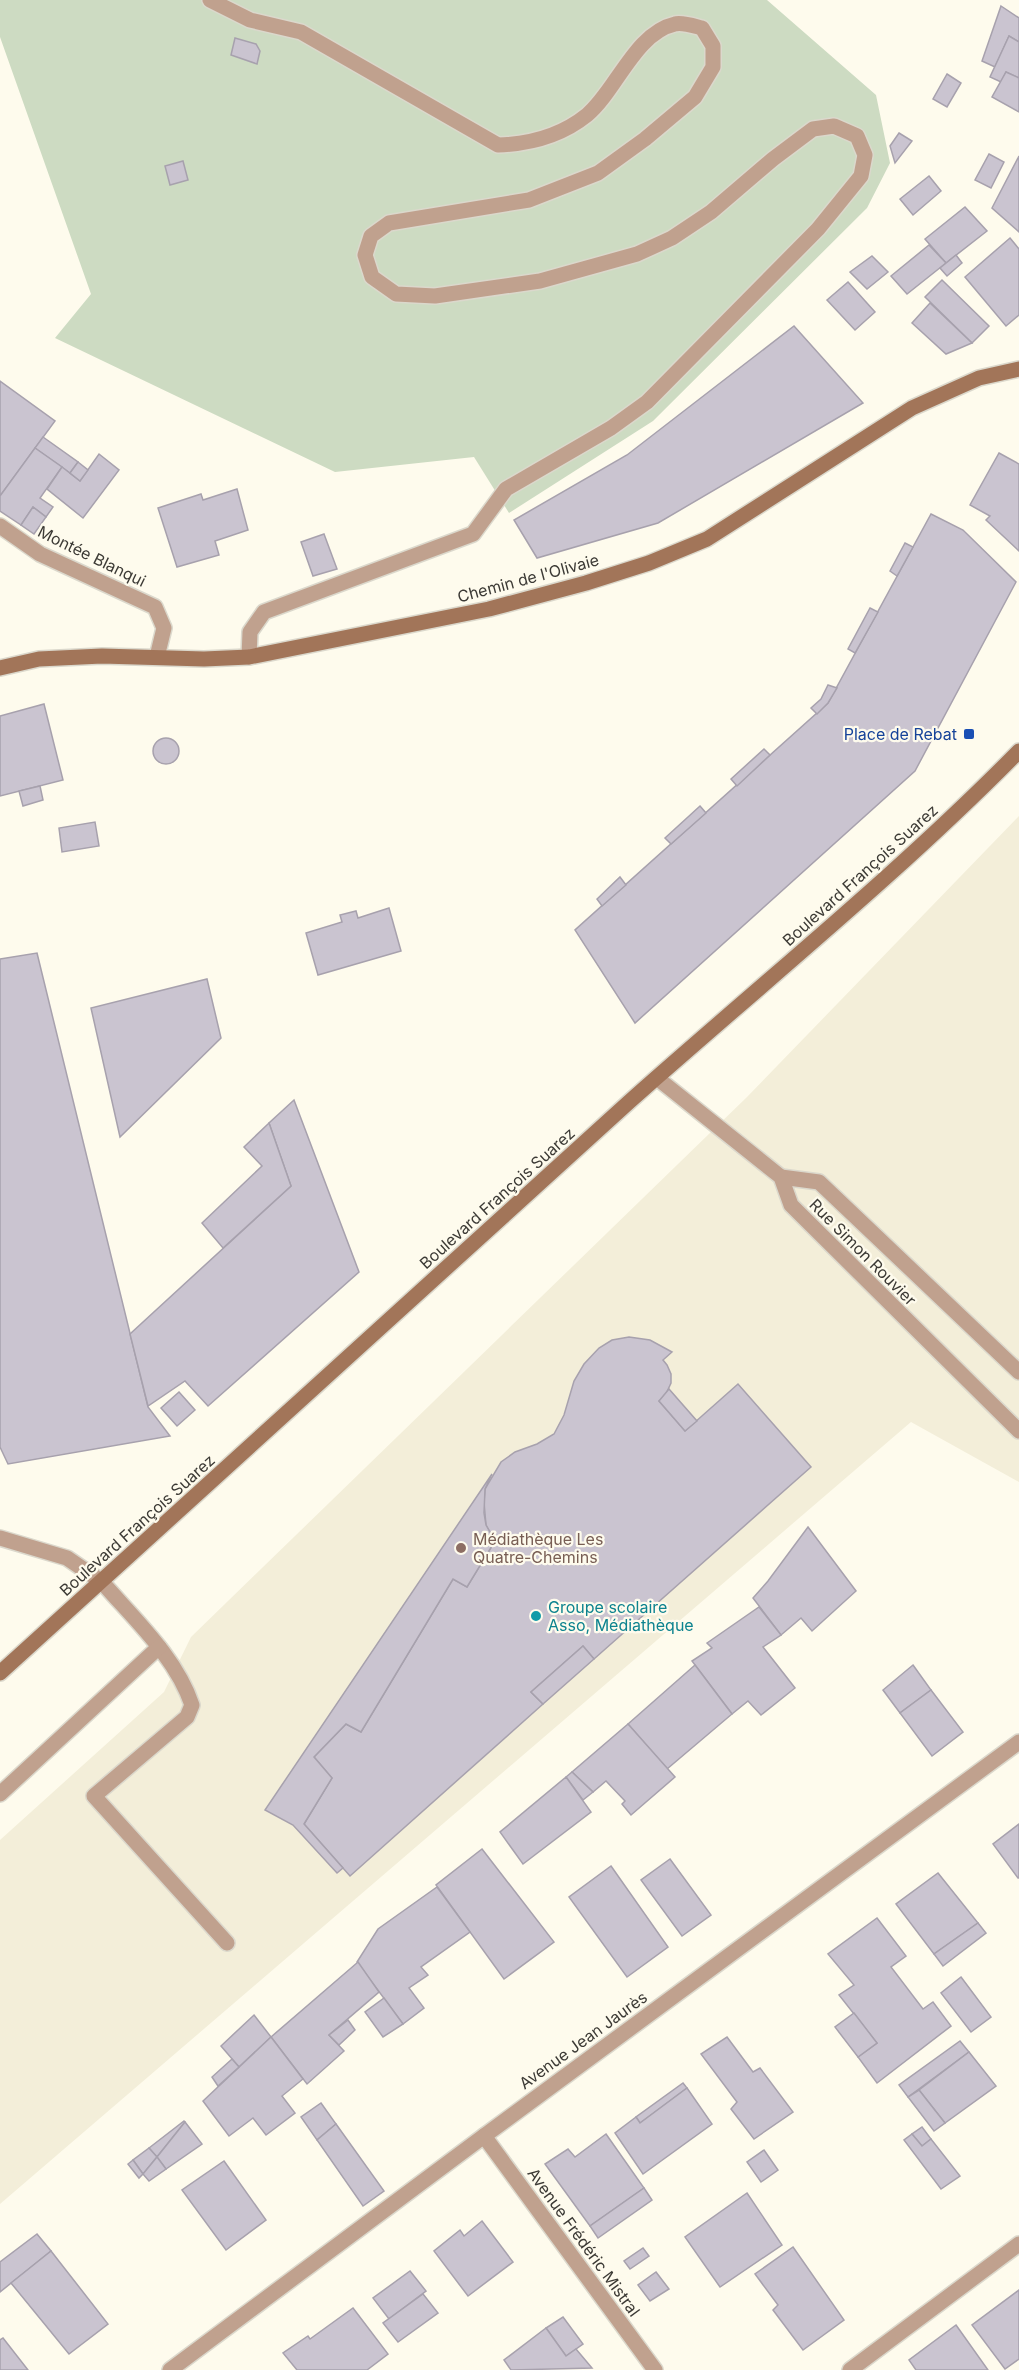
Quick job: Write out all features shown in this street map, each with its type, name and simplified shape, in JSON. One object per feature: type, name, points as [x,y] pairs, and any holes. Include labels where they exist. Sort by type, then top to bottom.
[{"type":"main road","name":"Chemin de l'Olivaie","points":[[0,668],[39,659],[102,656],[204,659],[249,657],[489,609],[649,564],[707,539],[912,408],[979,378],[1019,369]]},
{"type":"main road","name":"Boulevard François Suarez","points":[[0,1673],[657,1078],[907,858],[975,796],[1019,751]]},
{"type":"street","points":[[210,0],[250,20],[301,32],[498,145],[523,144],[554,135],[588,114],[651,35],[675,23],[702,28],[713,46],[713,67],[695,98],[645,139],[598,172],[529,200],[389,223],[371,236],[365,255],[372,277],[396,294],[435,296],[540,281],[637,254],[672,238],[711,212],[773,159],[813,129],[834,126],[857,136],[865,154],[861,176],[818,229],[647,402],[611,428],[506,489],[473,534],[264,612],[250,632],[249,657]]},
{"type":"street","name":"Montée Blanqui","points":[[0,526],[40,554],[155,607],[164,628],[157,657]]},
{"type":"street","points":[[657,1078],[781,1177],[819,1182],[1019,1372]]},
{"type":"street","name":"Rue Simon Rouvier","points":[[781,1177],[791,1205],[1019,1431]]},
{"type":"street","points":[[0,1538],[67,1558],[102,1582],[159,1647],[188,1691],[192,1705],[187,1717],[94,1796],[227,1943]]},
{"type":"street","points":[[0,1794],[159,1647]]},
{"type":"street","name":"Avenue Jean Jaurès","points":[[170,2370],[1019,1742]]},
{"type":"street","name":"Avenue Frédéric Mistral","points":[[484,2136],[654,2370]]},
{"type":"street","points":[[850,2370],[1019,2244]]},
{"type":"shaded area","points":[[1019,816],[1019,1482],[911,1422],[0,2204],[0,1840],[164,1692],[191,1637],[747,1097]]},
{"type":"green space","points":[[0,0],[767,0],[876,95],[890,163],[867,208],[653,421],[509,513],[474,457],[335,472],[55,338],[91,294],[0,37]]},
{"type":"building","points":[[1001,6],[1019,18],[1019,42],[1009,36],[995,67],[982,61]]},
{"type":"building","points":[[1009,36],[1019,42],[1019,78],[1006,72],[1001,82],[990,77]]},
{"type":"building","points":[[235,38],[256,44],[260,51],[257,64],[231,55]]},
{"type":"building","points":[[1006,72],[1019,78],[1019,112],[992,97]]},
{"type":"building","points":[[947,74],[961,83],[947,107],[933,99]]},
{"type":"building","points":[[899,133],[912,141],[895,163],[890,146]]},
{"type":"building","points":[[989,154],[1004,162],[991,188],[975,180]]},
{"type":"building","points":[[1019,156],[1019,232],[992,208]]},
{"type":"building","points":[[183,161],[188,180],[170,185],[165,166]]},
{"type":"building","points":[[929,176],[941,191],[913,215],[900,199]]},
{"type":"building","points":[[965,207],[987,231],[946,263],[925,239]]},
{"type":"building","points":[[1010,238],[1019,249],[1019,315],[1006,326],[965,277]]},
{"type":"building","points":[[929,245],[946,263],[907,294],[891,276]]},
{"type":"building","points":[[956,255],[962,263],[947,276],[940,268]]},
{"type":"building","points":[[872,256],[888,272],[867,289],[850,272]]},
{"type":"building","points":[[942,280],[989,326],[972,343],[925,297]]},
{"type":"building","points":[[848,282],[875,312],[855,330],[827,300]]},
{"type":"building","points":[[930,303],[972,343],[946,354],[912,323]]},
{"type":"building","points":[[794,326],[863,403],[658,523],[537,558],[514,520],[627,455]]},
{"type":"building","points":[[0,381],[55,421],[0,496]]},
{"type":"building","points":[[43,437],[78,462],[70,473],[35,448]]},
{"type":"building","points":[[35,448],[62,467],[40,498],[53,507],[46,517],[33,507],[21,525],[0,511],[0,496]]},
{"type":"building","points":[[999,453],[1019,464],[1019,551],[986,520],[990,516],[970,505]]},
{"type":"building","points":[[99,454],[119,470],[83,518],[47,489],[62,467],[80,481]]},
{"type":"building","points":[[78,462],[88,470],[80,481],[70,473]]},
{"type":"building","points":[[237,489],[248,530],[215,541],[219,555],[177,567],[158,508],[201,494],[203,500]]},
{"type":"building","points":[[33,507],[46,517],[34,534],[21,525]]},
{"type":"building","points":[[931,514],[963,530],[1016,582],[915,771],[635,1023],[575,930],[828,703]]},
{"type":"building","points":[[324,534],[337,569],[313,576],[301,542]]},
{"type":"building","points":[[905,543],[913,547],[897,576],[890,571]]},
{"type":"building","points":[[870,608],[878,612],[855,653],[848,649]]},
{"type":"building","points":[[828,685],[837,688],[828,703],[817,714],[811,708],[821,699]]},
{"type":"building","points":[[44,704],[63,780],[0,796],[0,716]]},
{"type":"building","points":[[166,738],[175,742],[179,751],[175,760],[166,764],[157,760],[153,751],[157,742]]},
{"type":"building","points":[[764,749],[770,755],[737,786],[731,779]]},
{"type":"building","points":[[40,786],[43,800],[23,806],[19,791]]},
{"type":"building","points":[[700,806],[706,813],[671,844],[665,838]]},
{"type":"building","points":[[95,822],[99,846],[62,852],[59,828]]},
{"type":"building","points":[[620,877],[626,885],[602,906],[597,899]]},
{"type":"building","points":[[389,908],[401,951],[318,975],[306,933],[342,922],[340,915],[356,911],[358,918]]},
{"type":"building","points":[[37,953],[148,1407],[170,1436],[8,1464],[0,1447],[0,959]]},
{"type":"building","points":[[207,979],[221,1038],[120,1137],[91,1008]]},
{"type":"building","points":[[294,1100],[359,1272],[208,1406],[185,1381],[148,1406],[130,1334],[291,1186],[269,1123]]},
{"type":"building","points":[[269,1123],[291,1186],[223,1248],[202,1223],[262,1166],[244,1147]]},
{"type":"building","name":"Groupe scolaire Asso, Médiathèque","points":[[629,1337],[650,1340],[672,1352],[663,1360],[671,1374],[671,1383],[665,1396],[659,1401],[685,1431],[738,1384],[811,1467],[594,1659],[583,1646],[531,1692],[543,1704],[350,1876],[304,1824],[332,1778],[314,1757],[346,1724],[361,1732],[453,1579],[467,1587],[495,1541],[486,1525],[484,1502],[485,1489],[501,1462],[515,1452],[537,1444],[554,1434],[564,1415],[574,1381],[584,1364],[599,1348],[612,1340]]},
{"type":"building","points":[[669,1389],[697,1421],[685,1431],[659,1401]]},
{"type":"building","points":[[179,1392],[195,1410],[177,1426],[161,1408]]},
{"type":"building","points":[[492,1474],[485,1489],[484,1513],[486,1525],[495,1541],[467,1587],[453,1579],[361,1732],[346,1724],[314,1757],[332,1778],[304,1824],[343,1868],[337,1873],[293,1825],[265,1810]]},
{"type":"building","points":[[808,1527],[856,1591],[812,1631],[801,1618],[781,1635],[753,1598]]},
{"type":"building","points":[[759,1607],[781,1635],[763,1647],[795,1688],[761,1715],[748,1701],[732,1714],[692,1661],[712,1648],[707,1643]]},
{"type":"building","points":[[583,1646],[594,1659],[543,1704],[531,1692]]},
{"type":"building","points":[[695,1665],[732,1714],[667,1769],[628,1724]]},
{"type":"building","points":[[913,1665],[931,1690],[900,1713],[883,1690]]},
{"type":"building","points":[[931,1690],[963,1732],[932,1756],[900,1713]]},
{"type":"building","points":[[628,1724],[675,1777],[631,1815],[622,1804],[625,1801],[606,1781],[593,1792],[572,1772]]},
{"type":"building","points":[[572,1772],[593,1792],[583,1800],[566,1777]]},
{"type":"building","points":[[566,1777],[591,1812],[523,1864],[500,1832]]},
{"type":"building","points":[[1019,1824],[1019,1878],[1018,1878],[993,1844]]},
{"type":"building","points":[[482,1849],[554,1942],[504,1979],[436,1885]]},
{"type":"building","points":[[670,1859],[711,1915],[682,1936],[641,1880]]},
{"type":"building","points":[[611,1866],[668,1947],[627,1977],[569,1897]]},
{"type":"building","points":[[938,1873],[978,1923],[934,1954],[896,1904]]},
{"type":"building","points":[[437,1887],[470,1932],[421,1967],[428,1975],[409,1988],[424,2008],[403,2024],[357,1962],[378,1929]]},
{"type":"building","points":[[877,1918],[906,1956],[891,1967],[923,2009],[933,2002],[951,2026],[877,2083],[858,2057],[877,2043],[839,1995],[854,1985],[828,1954]]},
{"type":"building","points":[[978,1923],[986,1933],[943,1966],[934,1954]]},
{"type":"building","points":[[358,1962],[379,1992],[329,2035],[344,2051],[307,2084],[271,2037]]},
{"type":"building","points":[[961,1977],[991,2017],[971,2032],[941,1993]]},
{"type":"building","points":[[384,1998],[403,2024],[383,2037],[365,2012]]},
{"type":"building","points":[[854,2013],[877,2043],[858,2057],[835,2027]]},
{"type":"building","points":[[254,2015],[271,2037],[239,2067],[221,2046]]},
{"type":"building","points":[[348,2020],[355,2030],[339,2045],[329,2035]]},
{"type":"building","points":[[271,2037],[303,2079],[282,2096],[295,2113],[266,2135],[253,2118],[229,2136],[203,2101]]},
{"type":"building","points":[[727,2037],[753,2072],[760,2068],[793,2112],[754,2139],[731,2109],[737,2102],[701,2054]]},
{"type":"building","points":[[960,2041],[969,2052],[908,2097],[899,2085]]},
{"type":"building","points":[[969,2052],[996,2086],[945,2123],[919,2090]]},
{"type":"building","points":[[232,2059],[239,2067],[218,2086],[212,2077]]},
{"type":"building","points":[[683,2083],[687,2088],[640,2123],[636,2117]]},
{"type":"building","points":[[687,2088],[712,2124],[643,2174],[615,2133],[636,2117],[640,2123]]},
{"type":"building","points":[[919,2090],[945,2123],[934,2131],[908,2097]]},
{"type":"building","points":[[321,2103],[336,2124],[317,2140],[301,2117]]},
{"type":"building","points":[[185,2122],[157,2157],[149,2148]]},
{"type":"building","points":[[185,2122],[202,2144],[166,2169],[157,2157]]},
{"type":"building","points":[[336,2124],[384,2191],[363,2206],[317,2140]]},
{"type":"building","points":[[922,2127],[931,2139],[922,2146],[912,2134]]},
{"type":"building","points":[[606,2134],[644,2188],[590,2226],[545,2164],[568,2149],[575,2157]]},
{"type":"building","points":[[912,2134],[922,2146],[931,2139],[960,2176],[941,2189],[904,2140]]},
{"type":"building","points":[[149,2148],[157,2157],[143,2174],[133,2160]]},
{"type":"building","points":[[764,2150],[778,2170],[761,2182],[747,2162]]},
{"type":"building","points":[[157,2157],[166,2169],[149,2181],[143,2174]]},
{"type":"building","points":[[133,2160],[143,2174],[139,2178],[128,2164]]},
{"type":"building","points":[[224,2161],[266,2220],[226,2250],[182,2190]]},
{"type":"building","points":[[644,2188],[652,2200],[598,2238],[590,2226]]},
{"type":"building","points":[[747,2193],[782,2245],[720,2287],[685,2237]]},
{"type":"building","points":[[482,2221],[513,2262],[468,2296],[434,2251],[460,2230],[464,2236]]},
{"type":"building","points":[[37,2234],[51,2251],[0,2292],[0,2262]]},
{"type":"building","points":[[793,2247],[844,2320],[803,2350],[773,2310],[778,2305],[755,2274]]},
{"type":"building","points":[[643,2248],[649,2256],[630,2269],[624,2261]]},
{"type":"building","points":[[51,2251],[108,2324],[69,2354],[11,2283]]},
{"type":"building","points":[[410,2271],[426,2291],[389,2319],[373,2298]]},
{"type":"building","points":[[656,2272],[669,2289],[650,2301],[638,2285]]},
{"type":"building","points":[[1019,2290],[1019,2359],[1005,2369],[972,2325]]},
{"type":"building","points":[[423,2294],[438,2313],[398,2342],[383,2323]]},
{"type":"building","points":[[353,2308],[388,2354],[367,2370],[297,2370],[283,2353],[308,2336],[310,2339]]},
{"type":"building","points":[[563,2317],[583,2344],[566,2356],[546,2328]]},
{"type":"building","points":[[956,2325],[988,2370],[916,2370],[909,2360]]},
{"type":"building","points":[[546,2328],[566,2356],[576,2349],[592,2368],[511,2370],[504,2360]]},
{"type":"building","points":[[3,2338],[28,2370],[0,2370],[0,2340]]},
{"type":"place","name":"Place de Rebat","points":[[969,734]]},
{"type":"place","name":"Médiathèque Les Quatre-Chemins","points":[[461,1548]]},
{"type":"place","name":"Groupe scolaire Asso, Médiathèque","points":[[536,1616]]}]
